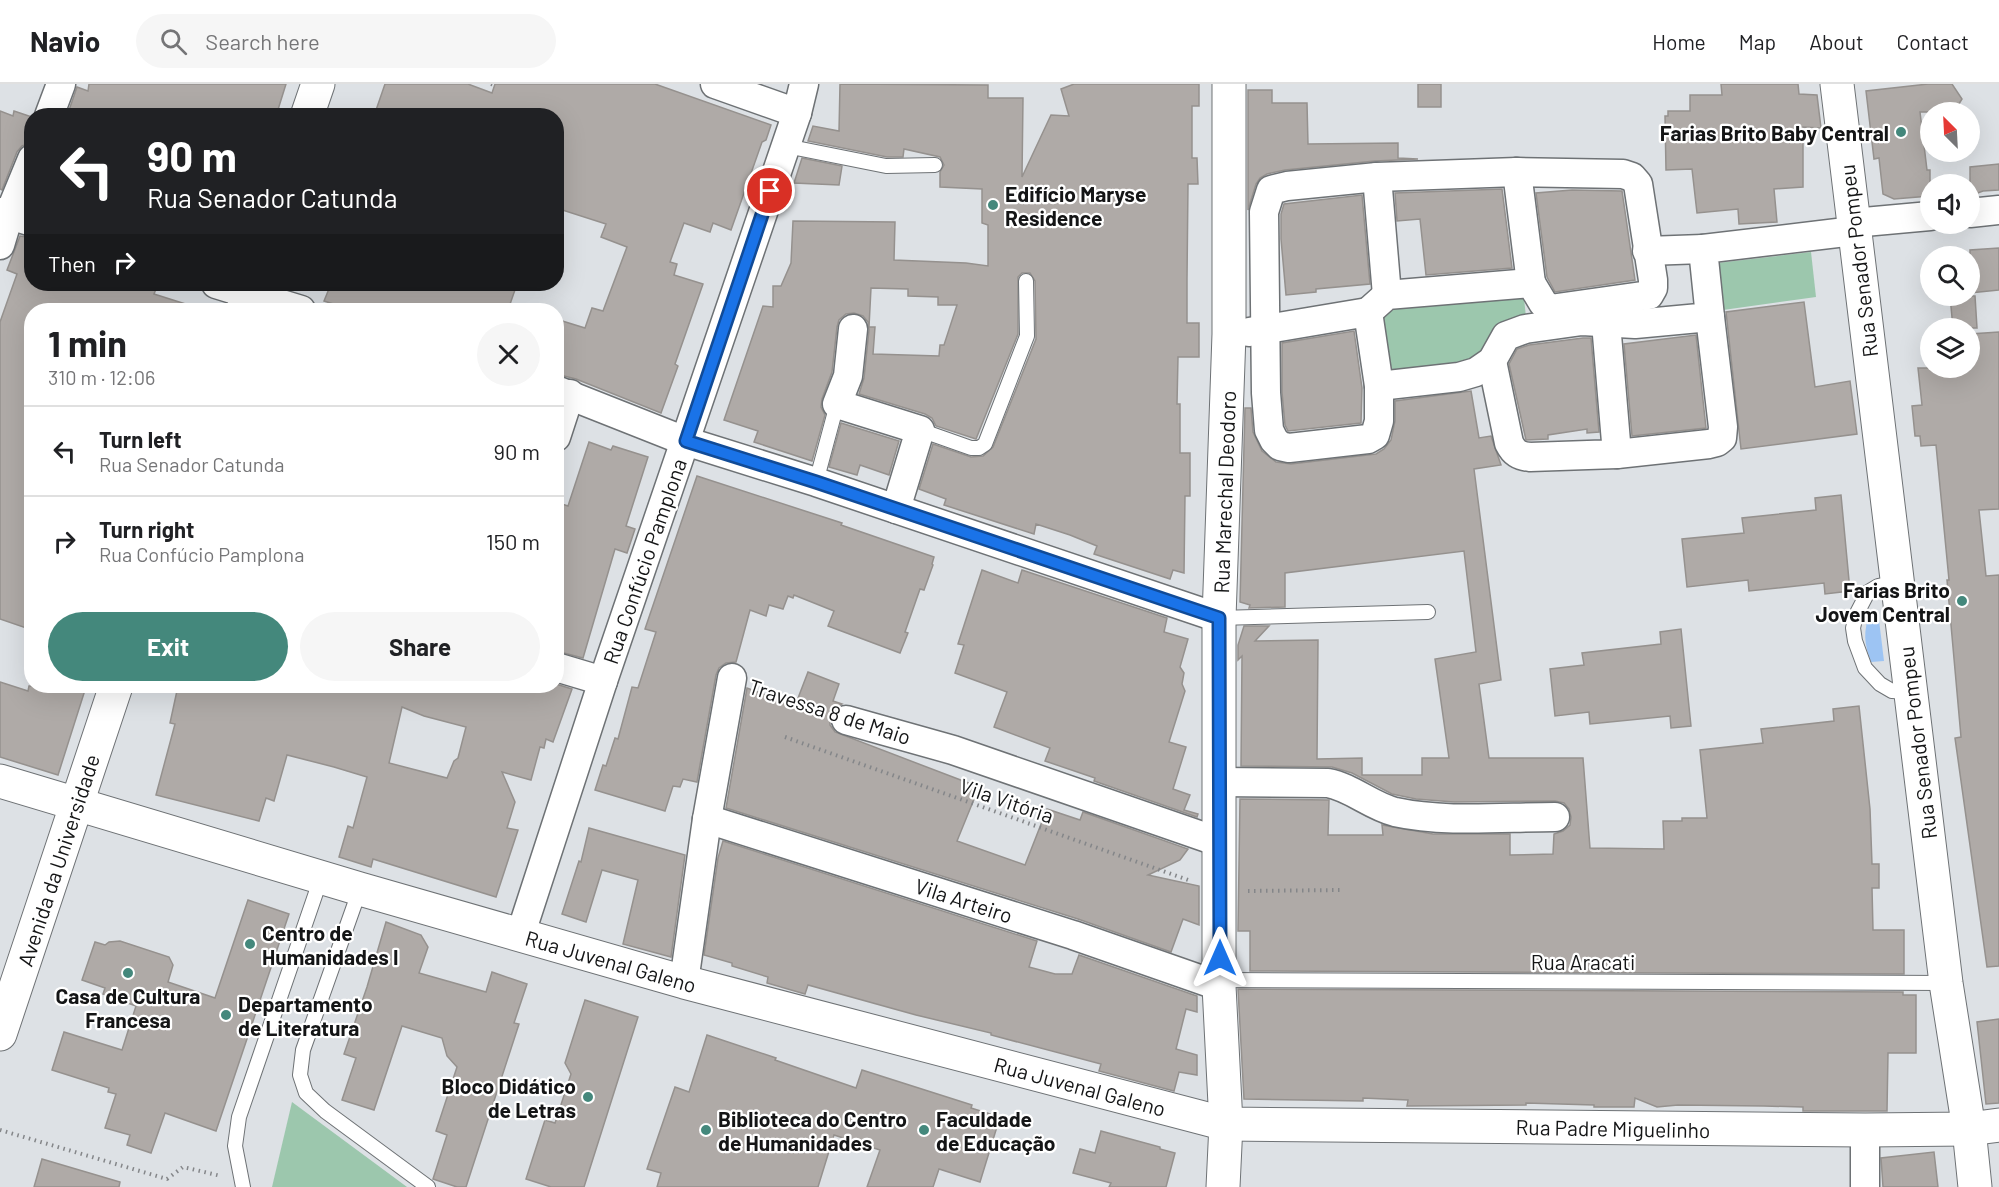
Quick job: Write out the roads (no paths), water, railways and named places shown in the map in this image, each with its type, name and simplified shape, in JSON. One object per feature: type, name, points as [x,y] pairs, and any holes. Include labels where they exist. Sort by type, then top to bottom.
[{"type":"street","points":[[52,108],[61,84]]},
{"type":"street","points":[[310,108],[318,84]]},
{"type":"street","points":[[716,84],[797,113]]},
{"type":"street","name":"Rua Confúcio Pamplona","points":[[520,936],[603,681],[797,113],[804,84]]},
{"type":"street","name":"Rua Marechal Deodoro","points":[[1223,1187],[1226,1124],[1220,983],[1228,891],[1219,842],[1219,618],[1247,332],[1229,84]]},
{"type":"street","name":"Rua Senador Pompeu","points":[[1837,84],[1946,983],[1984,1127],[1975,1187]]},
{"type":"street","points":[[1377,177],[1379,428],[1375,435],[1368,439],[1289,448],[1280,446],[1269,430],[1266,393],[1247,332],[1264,212],[1270,190],[1287,186],[1377,177],[1517,172],[1623,174],[1632,177],[1638,184],[1640,192],[1653,280],[1653,288],[1649,295],[1550,309],[1543,303],[1531,283],[1517,172]]},
{"type":"street","points":[[0,245],[14,216],[24,184]]},
{"type":"street","points":[[1980,212],[1999,210]]},
{"type":"street","points":[[1647,251],[1703,249],[1920,217]]},
{"type":"street","points":[[1492,361],[1509,443],[1520,456],[1617,454],[1717,442],[1722,438],[1724,427],[1703,249]]},
{"type":"street","points":[[1247,332],[1378,304],[1531,283]]},
{"type":"street","points":[[247,296],[274,303]]},
{"type":"street","points":[[1379,386],[1459,377],[1476,372],[1492,361],[1506,336],[1525,329],[1582,321],[1635,324],[1710,317]]},
{"type":"street","points":[[1606,323],[1617,454]]},
{"type":"street","points":[[853,329],[848,376],[837,404],[920,430],[896,509]]},
{"type":"street","points":[[564,392],[686,441],[816,482],[1219,618]]},
{"type":"street","points":[[564,669],[603,681]]},
{"type":"street","name":"Travessa 8 de Maio","points":[[684,982],[707,819],[732,678]]},
{"type":"street","name":"Avenida da Universidade","points":[[0,1034],[114,693]]},
{"type":"street","name":"Travessa 8 de Maio","points":[[846,720],[952,750],[1219,842]]},
{"type":"street","name":"Rua Juvenal Galeno","points":[[0,781],[321,878],[684,982],[1226,1124]]},
{"type":"street","points":[[1219,782],[1338,785],[1369,803],[1416,816],[1555,817]]},
{"type":"street","name":"Vila Arteiro","points":[[707,819],[1220,983]]},
{"type":"street","name":"Rua Padre Miguelinho","points":[[1226,1124],[1865,1130],[1984,1127]]},
{"type":"street","points":[[1864,1187],[1865,1130]]},
{"type":"lane","points":[[786,146],[886,166],[935,165]]},
{"type":"lane","points":[[920,430],[970,448],[979,448],[985,444],[1027,336],[1026,281]]},
{"type":"lane","points":[[816,482],[837,404]]},
{"type":"lane","points":[[1897,582],[1878,586],[1868,592],[1856,615],[1853,628],[1859,656],[1872,676],[1892,691],[1911,692]]},
{"type":"lane","points":[[1219,618],[1428,612]]},
{"type":"lane","points":[[242,1184],[235,1146],[239,1117],[321,878]]},
{"type":"lane","points":[[360,889],[303,1050],[300,1075],[306,1093],[325,1111],[428,1187]]},
{"type":"lane","name":"Rua Aracati","points":[[1220,983],[1946,983]]},
{"type":"water","points":[[1878,612],[1884,661],[1871,662],[1865,632],[1870,613]]},
{"type":"place","name":"Farias Brito Baby Central","points":[[1901,132]]},
{"type":"place","name":"Edifício Maryse Residence","points":[[993,205]]},
{"type":"place","name":"Farias Brito Jovem Central","points":[[1962,601]]},
{"type":"place","name":"Centro de Humanidades I","points":[[250,944]]},
{"type":"place","name":"Casa de Cultura Francesa","points":[[128,973]]},
{"type":"place","name":"Departamento de Literatura","points":[[226,1015]]},
{"type":"place","name":"Bloco Didático de Letras","points":[[588,1097]]},
{"type":"place","name":"Biblioteca do Centro de Humanidades","points":[[706,1130]]},
{"type":"place","name":"Faculdade de Educação","points":[[924,1130]]}]
